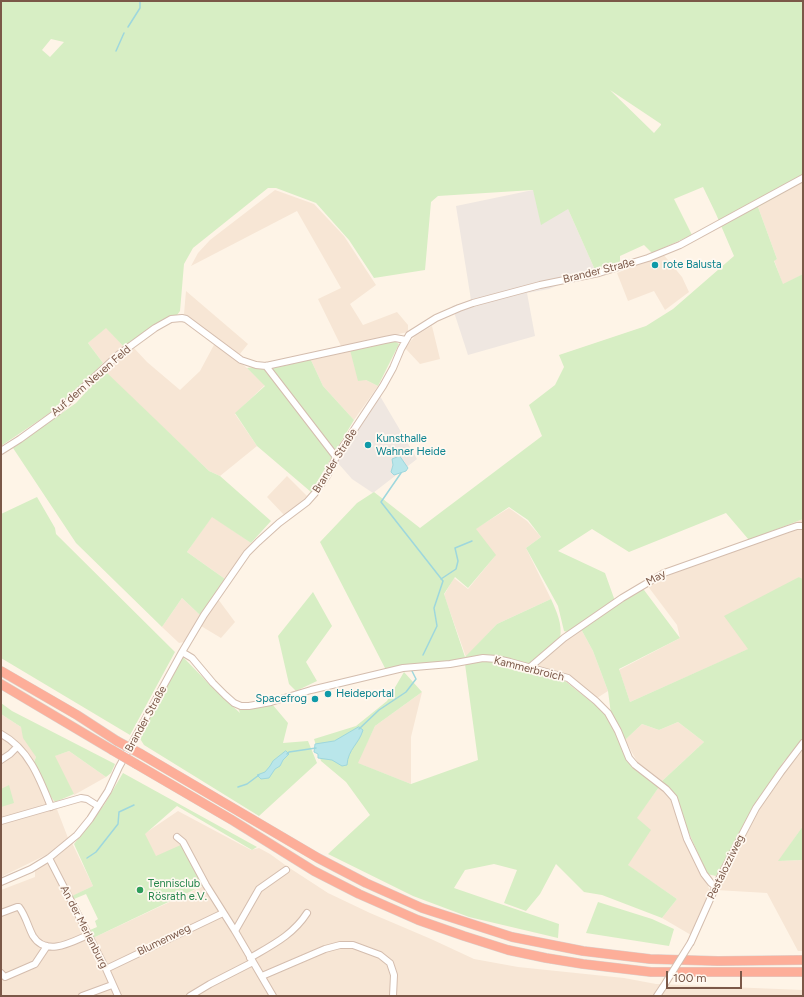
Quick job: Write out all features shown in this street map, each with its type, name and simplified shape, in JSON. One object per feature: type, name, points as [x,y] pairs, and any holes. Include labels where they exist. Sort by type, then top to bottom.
[{"type":"highway","points":[[1,671],[77,715],[117,741],[318,858],[366,883],[422,908],[506,935],[583,951],[650,959],[718,961],[803,960]]},
{"type":"highway","points":[[1,684],[225,816],[314,871],[418,920],[508,950],[583,964],[651,972],[803,972]]},
{"type":"street","name":"Brander Straße","points":[[1,882],[30,869],[49,858],[77,835],[90,819],[112,784],[119,767],[204,615],[247,553],[270,530],[316,494],[336,457],[383,386],[406,340],[414,332],[425,325],[465,306],[540,284],[599,273],[659,254],[687,241],[803,178]]},
{"type":"street","name":"Auf dem Neuen Feld","points":[[1,451],[56,414],[118,355],[155,328],[171,319],[182,318],[241,360],[256,365],[266,366],[395,338],[406,340]]},
{"type":"street","points":[[266,366],[336,457]]},
{"type":"street","name":"May","points":[[529,668],[564,638],[622,598],[664,573],[788,528],[803,526]]},
{"type":"street","name":"Kammerbroich","points":[[182,652],[192,658],[225,695],[234,703],[241,706],[271,702],[311,690],[407,668],[450,664],[482,658],[498,659],[568,678],[608,713],[618,731],[629,758],[639,769],[666,789],[674,798],[687,839],[704,874],[710,883],[716,887]]},
{"type":"street","points":[[1,734],[18,747],[33,766],[51,807]]},
{"type":"street","name":"Pestalozziweg","points":[[657,996],[691,942],[716,887],[756,808],[803,743]]},
{"type":"street","points":[[1,760],[18,747]]},
{"type":"street","points":[[1,821],[84,798],[98,806]]},
{"type":"street","points":[[177,836],[183,842],[206,885],[273,996]]},
{"type":"street","name":"An der Merlenburg","points":[[49,858],[106,969],[118,996]]},
{"type":"street","points":[[235,931],[259,889],[286,870]]},
{"type":"street","points":[[1,913],[16,907],[20,907],[35,938],[48,946],[60,947],[88,935]]},
{"type":"street","name":"Blumenweg","points":[[106,969],[223,912]]},
{"type":"street","points":[[190,996],[252,960],[282,939],[294,930],[307,913]]},
{"type":"street","points":[[262,976],[325,949],[340,945],[353,945],[380,955],[390,963],[394,975],[393,996]]},
{"type":"street","points":[[1,974],[5,977],[9,976],[32,966],[38,962],[48,946]]},
{"type":"street","points":[[82,996],[112,985]]},
{"type":"shaded area","points":[[803,182],[803,274],[783,285],[774,260],[777,259],[758,207]]},
{"type":"shaded area","points":[[275,190],[314,204],[344,236],[376,285],[350,304],[363,325],[397,312],[408,325],[408,332],[341,346],[318,299],[341,288],[297,211],[191,266],[198,253],[210,240]]},
{"type":"shaded area","points":[[533,190],[568,209],[595,270],[549,289],[527,293],[535,336],[468,355],[452,306],[471,300],[456,206]]},
{"type":"shaded area","points":[[663,254],[682,277],[689,292],[665,310],[654,291],[628,301],[617,273]]},
{"type":"shaded area","points":[[186,291],[248,344],[239,355],[184,314]]},
{"type":"shaded area","points":[[432,326],[440,359],[420,364],[405,348],[415,336]]},
{"type":"shaded area","points":[[106,327],[124,347],[103,363],[88,343]]},
{"type":"shaded area","points":[[215,343],[247,368],[265,385],[235,414],[257,446],[220,476],[209,471],[105,372],[134,348],[147,362],[180,390],[200,371]]},
{"type":"shaded area","points":[[350,350],[366,380],[378,386],[354,420],[323,386],[310,358]]},
{"type":"shaded area","points":[[380,396],[417,459],[373,493],[352,479],[337,462]]},
{"type":"shaded area","points":[[287,476],[307,496],[297,507],[285,516],[267,497]]},
{"type":"shaded area","points":[[509,508],[527,521],[541,537],[526,548],[551,599],[497,624],[466,657],[444,595],[454,578],[468,589],[495,556],[475,529]]},
{"type":"shaded area","points":[[212,516],[251,543],[225,579],[187,552]]},
{"type":"shaded area","points":[[803,519],[803,579],[799,577],[749,649],[630,702],[619,670],[680,638],[677,625],[647,585],[749,540]]},
{"type":"shaded area","points":[[182,598],[200,615],[184,642],[179,643],[162,627]]},
{"type":"shaded area","points":[[218,599],[235,622],[221,638],[201,626]]},
{"type":"shaded area","points":[[581,629],[593,651],[608,691],[597,698],[570,677],[539,667],[538,662],[568,637]]},
{"type":"shaded area","points":[[422,692],[411,737],[411,784],[357,763],[375,726]]},
{"type":"shaded area","points":[[1,714],[21,727],[36,757],[34,762],[53,799],[68,838],[48,854],[1,877]]},
{"type":"shaded area","points":[[678,722],[704,742],[661,782],[639,765],[625,740],[642,724],[659,730]]},
{"type":"shaded area","points":[[803,750],[803,826],[779,861],[803,860],[803,951],[798,951],[767,893],[716,890],[758,809],[782,775]]},
{"type":"shaded area","points":[[69,751],[106,777],[74,795],[54,756]]},
{"type":"shaded area","points":[[659,787],[672,800],[685,843],[711,892],[691,935],[662,918],[677,899],[627,865],[650,830],[636,818]]},
{"type":"shaded area","points":[[178,811],[251,850],[259,848],[270,854],[328,893],[474,959],[518,967],[624,978],[656,984],[803,990],[803,996],[1,996],[1,890],[35,877],[35,870],[59,855],[72,843],[93,886],[71,897],[89,934],[93,938],[208,884],[156,857],[144,834]]},
{"type":"green space","points":[[1,1],[803,1],[803,182],[758,207],[777,259],[774,261],[783,284],[803,274],[803,519],[749,540],[726,513],[629,552],[592,529],[558,551],[541,537],[528,520],[509,507],[476,529],[496,555],[468,588],[455,577],[444,594],[465,657],[497,624],[551,599],[560,623],[560,638],[529,671],[565,681],[599,708],[608,717],[641,773],[659,787],[637,818],[651,830],[628,865],[677,899],[662,918],[602,895],[584,892],[556,864],[540,894],[526,911],[504,903],[517,870],[494,864],[465,870],[454,888],[559,924],[558,938],[469,917],[413,896],[328,854],[370,815],[346,782],[321,761],[314,739],[356,726],[387,701],[404,672],[422,692],[375,726],[358,763],[411,784],[478,760],[465,664],[386,670],[320,542],[357,503],[374,492],[420,528],[542,436],[529,405],[555,385],[564,367],[559,355],[646,326],[673,309],[734,256],[703,187],[674,199],[692,235],[652,253],[644,245],[620,256],[620,263],[595,270],[568,209],[541,225],[533,190],[438,196],[431,202],[425,270],[374,278],[349,240],[316,203],[276,188],[268,188],[193,248],[184,264],[180,311],[177,315],[154,325],[124,347],[106,328],[88,343],[103,363],[72,396],[1,446]],"holes":[[[51,39],[64,42],[50,57],[42,50]],[[610,90],[661,124],[661,125],[654,133]]]},
{"type":"green space","points":[[393,340],[399,344],[378,386],[366,380],[358,381],[350,350]]},
{"type":"green space","points":[[310,358],[323,386],[354,420],[311,492],[257,446],[235,413],[265,386],[247,368]]},
{"type":"green space","points":[[105,371],[209,471],[220,476],[271,521],[251,543],[212,517],[187,552],[225,579],[200,615],[182,598],[162,627],[76,543],[13,448],[76,403]]},
{"type":"green space","points":[[37,497],[55,528],[56,534],[175,652],[130,735],[1,658],[1,514]]},
{"type":"green space","points":[[541,537],[558,551],[605,573],[615,601],[567,632],[564,631],[558,606],[526,548]]},
{"type":"green space","points":[[799,577],[803,579],[803,742],[784,761],[767,787],[716,876],[707,874],[685,824],[680,806],[674,793],[661,782],[704,742],[678,722],[659,730],[642,724],[625,740],[611,714],[608,691],[593,651],[581,629],[640,590],[644,590],[680,638],[619,669],[630,702],[748,649],[724,616]]},
{"type":"green space","points":[[313,592],[332,626],[306,662],[317,681],[296,691],[289,684],[278,636]]},
{"type":"green space","points":[[183,657],[240,713],[238,708],[245,710],[272,704],[288,723],[283,743],[308,741],[317,763],[259,816],[144,745],[139,737]]},
{"type":"green space","points":[[1,703],[12,711],[115,764],[111,773],[106,777],[69,751],[55,756],[74,794],[55,802],[51,797],[34,762],[36,757],[23,738],[21,727],[1,714]]},
{"type":"green space","points":[[123,773],[257,847],[252,850],[177,806],[145,834],[156,856],[183,844],[204,885],[93,938],[90,930],[97,927],[95,921],[98,919],[86,894],[74,899],[72,896],[93,886],[74,844],[104,805]]},
{"type":"green space","points":[[9,785],[14,803],[1,807],[1,789]]},
{"type":"green space","points":[[803,826],[803,860],[778,861]]},
{"type":"green space","points":[[598,902],[652,919],[674,929],[669,946],[586,933]]},
{"type":"water","points":[[397,455],[399,455],[408,468],[406,471],[394,475],[391,472],[393,465],[392,459],[397,457]]},
{"type":"water","points":[[359,727],[363,730],[349,755],[347,765],[342,766],[332,760],[318,758],[318,754],[314,752],[315,744],[334,741]]},
{"type":"water","points":[[286,751],[289,754],[269,778],[261,779],[257,775],[265,772],[273,761]]},
{"type":"waterway","points":[[128,27],[140,8],[140,1]]},
{"type":"waterway","points":[[116,51],[124,33]]},
{"type":"waterway","points":[[401,473],[381,502],[443,581],[434,608],[437,626],[423,655]]},
{"type":"waterway","points":[[441,579],[456,569],[458,561],[455,548],[472,541]]},
{"type":"waterway","points":[[359,729],[379,710],[406,692],[416,679],[412,671]]},
{"type":"waterway","points":[[287,754],[289,752],[316,748]]},
{"type":"waterway","points":[[238,787],[247,784],[259,775]]},
{"type":"waterway","points":[[87,858],[96,852],[118,824],[119,812],[134,805]]},
{"type":"place","name":"rote Balusta","points":[[655,265]]},
{"type":"place","name":"Kunsthalle Wahner Heide","points":[[368,445]]},
{"type":"place","name":"Heideportal","points":[[328,694]]},
{"type":"place","name":"Spacefrog","points":[[315,699]]},
{"type":"place","name":"Tennisclub Rösrath e.V.","points":[[140,890]]}]
